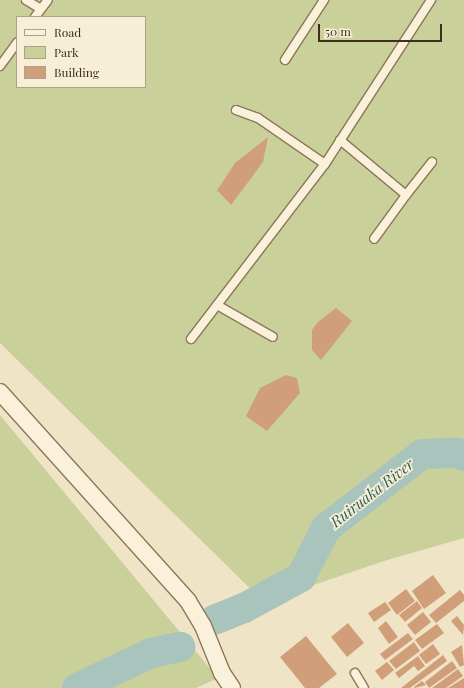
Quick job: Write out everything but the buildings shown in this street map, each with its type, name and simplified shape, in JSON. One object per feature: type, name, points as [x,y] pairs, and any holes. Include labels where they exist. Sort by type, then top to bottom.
[{"type":"street","points":[[0,392],[188,601],[203,626],[222,673],[232,688]]},
{"type":"lane","points":[[26,0],[41,9]]},
{"type":"lane","points":[[36,16],[48,0]]},
{"type":"lane","points":[[285,60],[324,0]]},
{"type":"lane","points":[[191,339],[324,164],[431,0]]},
{"type":"lane","points":[[0,66],[16,44]]},
{"type":"lane","points":[[236,110],[258,118],[324,164]]},
{"type":"lane","points":[[340,140],[406,195]]},
{"type":"lane","points":[[374,239],[432,162]]},
{"type":"lane","points":[[217,306],[273,337]]},
{"type":"lane","points":[[355,673],[364,688]]},
{"type":"green space","points":[[0,0],[464,0],[464,538],[384,561],[264,602],[0,343]]},
{"type":"green space","points":[[0,415],[218,678],[196,688],[0,688]]},
{"type":"waterway","name":"Ruiruaka River","points":[[214,620],[244,608],[301,577],[326,528],[422,454],[457,453],[464,456]]},
{"type":"waterway","name":"Ruiruaka River","points":[[77,688],[151,653],[180,647]]}]
